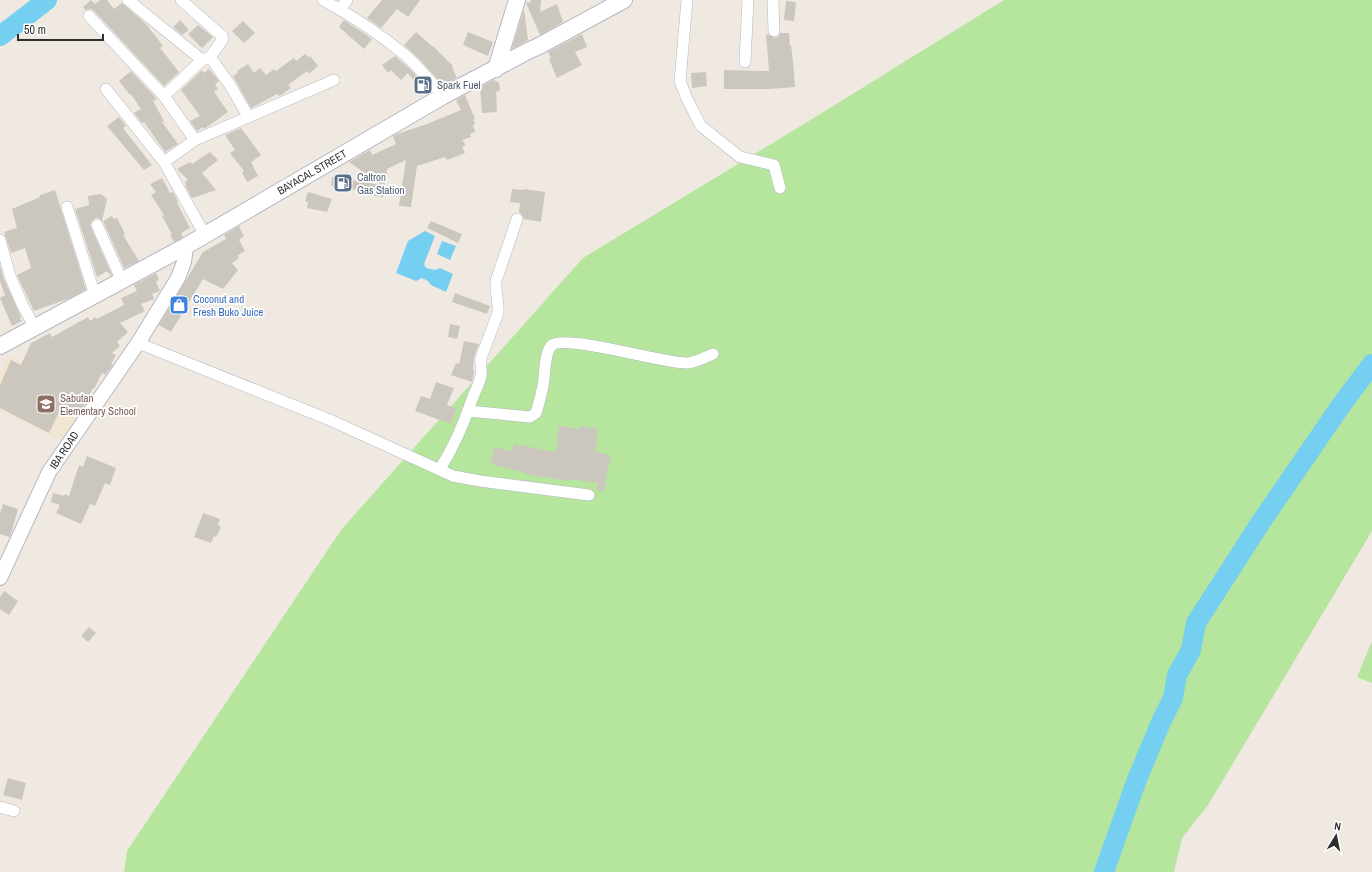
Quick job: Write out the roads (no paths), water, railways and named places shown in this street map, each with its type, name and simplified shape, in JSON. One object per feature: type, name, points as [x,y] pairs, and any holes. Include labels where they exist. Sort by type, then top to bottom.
[{"type":"main road","points":[[496,69],[517,0]]},
{"type":"main road","name":"BAYACAL STREET","points":[[0,346],[186,246],[443,96],[624,0]]},
{"type":"street","points":[[128,0],[206,58],[230,85],[248,116]]},
{"type":"street","points":[[164,96],[206,58],[223,39],[222,36],[181,0]]},
{"type":"street","points":[[323,0],[377,33],[406,56],[443,96]]},
{"type":"street","points":[[340,9],[347,0]]},
{"type":"street","points":[[687,0],[680,81],[701,126],[740,157],[774,165],[780,188]]},
{"type":"street","points":[[745,62],[748,0]]},
{"type":"street","points":[[772,0],[774,31]]},
{"type":"street","points":[[89,16],[164,96],[195,140]]},
{"type":"street","points":[[164,162],[195,140],[334,80]]},
{"type":"street","points":[[106,89],[164,162],[205,235]]},
{"type":"street","points":[[68,207],[95,295]]},
{"type":"street","points":[[440,469],[454,445],[481,374],[480,364],[483,349],[498,313],[495,291],[496,281],[517,219]]},
{"type":"street","points":[[97,225],[122,281]]},
{"type":"street","points":[[0,240],[10,276],[22,304],[35,328]]},
{"type":"street","name":"IBA ROAD","points":[[0,578],[49,472],[138,343],[178,278],[184,262],[186,246]]},
{"type":"street","points":[[468,411],[530,417],[536,413],[543,386],[546,361],[552,346],[559,342],[605,348],[688,364],[713,354]]},
{"type":"street","points":[[138,343],[330,420],[453,476],[480,481],[589,495]]},
{"type":"street","points":[[0,807],[14,810]]},
{"type":"water","points":[[425,231],[435,236],[424,264],[426,268],[435,270],[440,268],[453,274],[446,292],[431,285],[428,281],[422,278],[416,281],[396,273],[408,241]]},
{"type":"water","points":[[442,241],[456,246],[450,260],[437,254]]},
{"type":"waterway","points":[[0,36],[47,0]]},
{"type":"waterway","points":[[1104,872],[1136,782],[1161,722],[1173,698],[1177,675],[1191,650],[1196,623],[1261,522],[1342,404],[1372,364]]},
{"type":"place","name":"Spark Fuel","points":[[423,85]]},
{"type":"place","name":"Caltron Gas Station","points":[[343,183]]},
{"type":"place","name":"Coconut and Fresh Buko Juice","points":[[179,305]]},
{"type":"place","name":"Sabutan Elementary School","points":[[46,404]]}]
